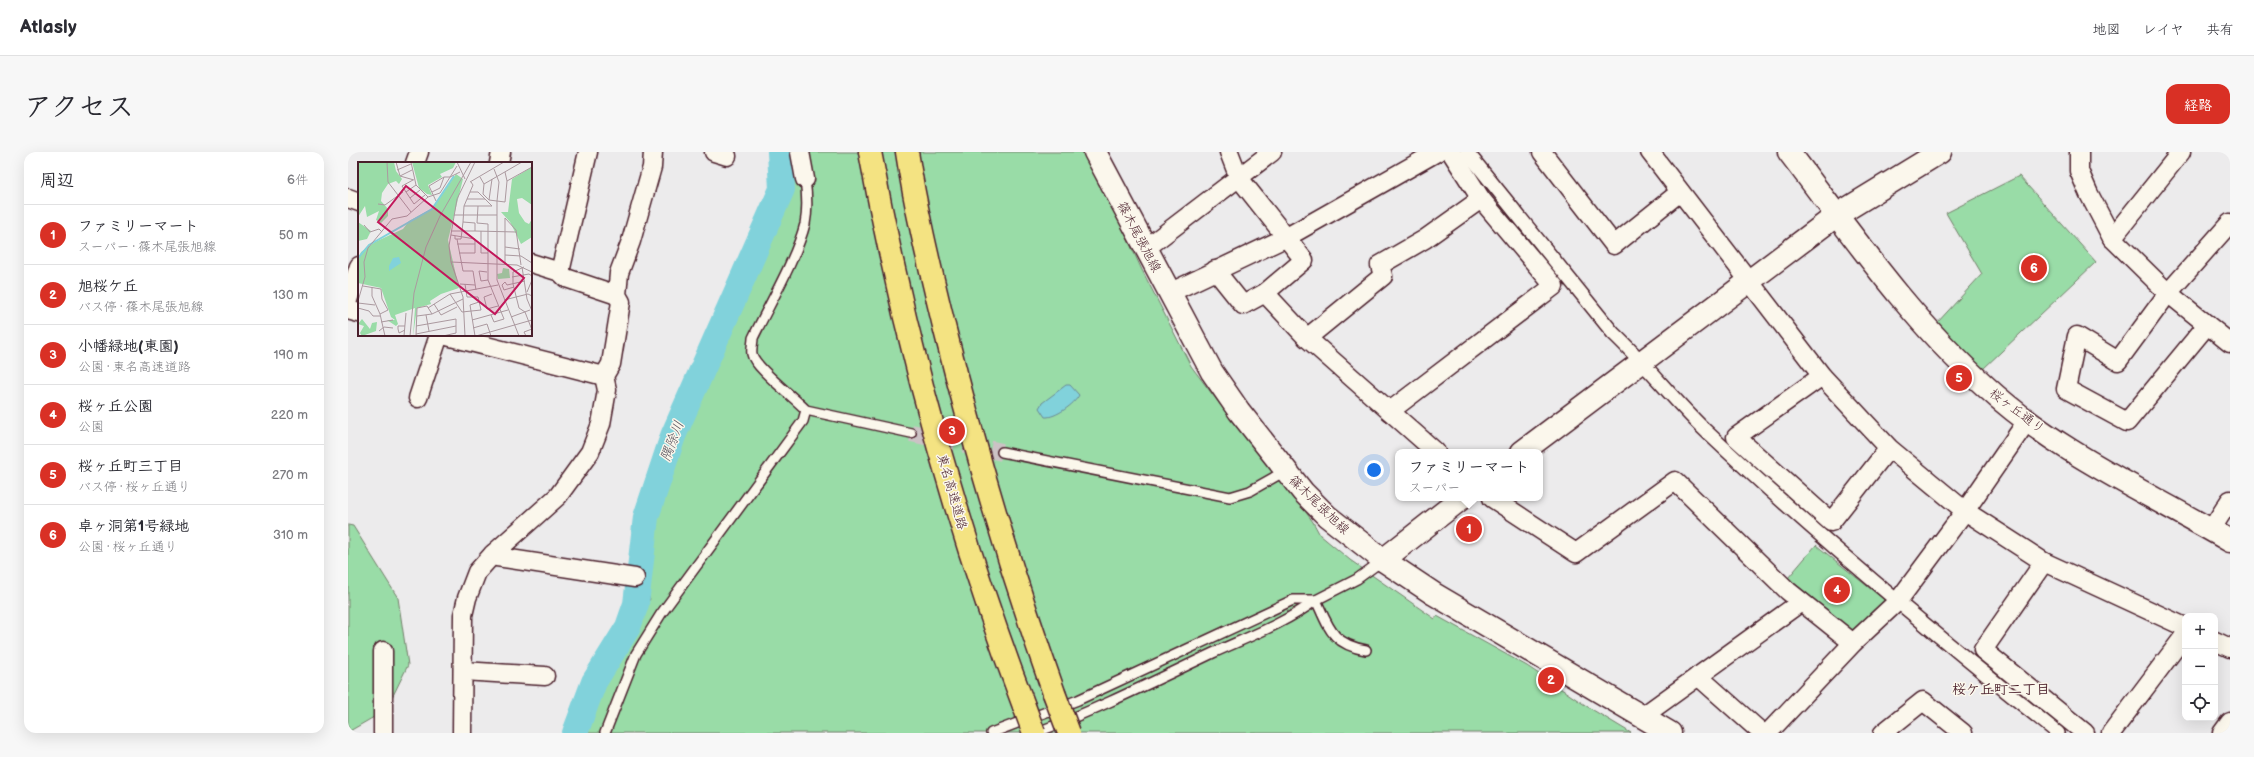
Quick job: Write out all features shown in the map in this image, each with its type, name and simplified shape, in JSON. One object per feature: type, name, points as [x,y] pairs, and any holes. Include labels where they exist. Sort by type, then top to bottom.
[{"type":"highway","name":"東名高速道路","points":[[870,152],[909,332],[962,529],[992,623],[1034,733]]},
{"type":"highway","points":[[907,152],[915,201],[959,389],[986,487],[1019,592],[1069,733]]},
{"type":"street","points":[[416,162],[419,152]]},
{"type":"street","points":[[499,162],[501,152]]},
{"type":"street","points":[[560,272],[588,152]]},
{"type":"street","points":[[462,733],[463,615],[466,598],[477,572],[493,554],[558,496],[590,452],[601,424],[607,390],[604,376],[611,364],[618,317],[620,302],[617,295],[619,273],[631,241],[652,167],[653,152]]},
{"type":"street","points":[[800,152],[805,179]]},
{"type":"street","name":"篠木尾張旭線","points":[[1095,152],[1145,249],[1212,372],[1239,411],[1285,471],[1327,516],[1383,560],[1434,594],[1670,733]]},
{"type":"street","points":[[1215,270],[1243,305],[1265,293],[1304,260],[1239,178],[1229,152]]},
{"type":"street","points":[[1145,249],[1272,152]]},
{"type":"street","points":[[1169,293],[1287,237],[1437,152]]},
{"type":"street","points":[[1390,411],[1554,286],[1481,199],[1451,152]]},
{"type":"street","points":[[1466,152],[1613,333],[1642,362],[1709,435],[1898,601],[2058,733]]},
{"type":"street","points":[[1542,152],[1614,245],[1680,192]]},
{"type":"street","points":[[1650,152],[1822,376],[1889,448],[1965,511],[2044,562],[2182,626]]},
{"type":"street","name":"桜ヶ丘通り","points":[[1789,152],[1901,299],[1938,341],[1985,387],[2027,421],[2073,452],[2230,541]]},
{"type":"street","points":[[2079,152],[2079,171],[2112,238],[2168,293],[2230,343]]},
{"type":"street","points":[[2112,238],[2181,152]]},
{"type":"street","points":[[1526,449],[1837,215],[1931,154]]},
{"type":"street","points":[[348,198],[358,202]]},
{"type":"street","points":[[1307,338],[1384,276],[1380,265],[1425,239],[1481,199]]},
{"type":"street","points":[[2207,325],[2127,422],[2066,389],[2077,336],[2118,361],[2168,293],[2230,223]]},
{"type":"street","points":[[532,263],[560,272],[566,278],[617,295]]},
{"type":"street","points":[[348,300],[358,269]]},
{"type":"street","points":[[1265,293],[1307,338],[1433,449]]},
{"type":"street","points":[[348,310],[358,313]]},
{"type":"street","points":[[418,398],[439,336]]},
{"type":"street","points":[[447,336],[604,376]]},
{"type":"street","points":[[1822,376],[1736,437],[1831,522],[1889,448]]},
{"type":"street","points":[[1768,733],[1853,643],[1898,601],[1965,511],[2027,421]]},
{"type":"street","points":[[1497,501],[1576,553],[1675,481],[1801,602],[1853,643]]},
{"type":"street","points":[[2211,530],[2230,500]]},
{"type":"street","points":[[1383,560],[1458,501]]},
{"type":"street","points":[[493,554],[497,557],[635,578]]},
{"type":"street","points":[[2044,562],[1983,650],[2085,733]]},
{"type":"street","points":[[1643,716],[1801,602]]},
{"type":"street","points":[[2111,733],[2182,639]]},
{"type":"street","points":[[2218,642],[2230,648]]},
{"type":"street","points":[[383,651],[383,733]]},
{"type":"street","points":[[463,671],[545,676]]},
{"type":"street","points":[[1698,676],[1762,733]]},
{"type":"street","points":[[1883,733],[1923,701],[1963,733]]},
{"type":"street","points":[[2222,733],[2230,722]]},
{"type":"lane","points":[[805,179],[807,197],[805,223],[798,244],[753,338],[752,354],[756,365],[794,397],[806,410],[911,432]]},
{"type":"lane","points":[[605,733],[640,647],[692,569],[803,421],[806,410]]},
{"type":"lane","points":[[1002,452],[1230,497],[1250,491],[1285,471]]},
{"type":"lane","points":[[1034,733],[1084,714],[1300,612],[1316,600],[1357,579],[1383,560]]},
{"type":"lane","points":[[990,733],[1078,700],[1293,600],[1316,600]]},
{"type":"lane","points":[[1316,600],[1330,631],[1341,642],[1366,650]]},
{"type":"green space","points":[[785,152],[1087,152],[1142,270],[1191,366],[1234,423],[1270,462],[1313,522],[1320,535],[1350,560],[1435,619],[1437,616],[1527,666],[1588,707],[1631,733],[579,733],[601,676],[650,599],[638,574],[634,545],[649,487],[678,412],[788,169]]},
{"type":"green space","points":[[2019,176],[2096,262],[1983,369],[1936,324],[1982,274],[1946,213]]},
{"type":"green space","points":[[348,525],[353,526],[398,598],[408,665],[386,710],[348,732]]},
{"type":"green space","points":[[1816,545],[1887,602],[1857,634],[1788,578]]},
{"type":"water","points":[[1066,385],[1070,385],[1079,395],[1077,399],[1059,413],[1045,417],[1039,408],[1042,403]]},
{"type":"waterway","name":"隅除川","points":[[575,733],[594,682],[628,627],[636,604],[646,517],[673,436],[782,189],[780,152]]},
{"type":"tunnel","points":[[911,433],[1002,452]]},
{"type":"place","name":"卓ヶ洞第1号緑地","points":[[2034,268]]},
{"type":"place","name":"桜ヶ丘町三丁目","points":[[1959,378]]},
{"type":"place","name":"小幡緑地(東園)","points":[[952,431]]},
{"type":"place","name":"ファミリーマート","points":[[1469,529]]},
{"type":"place","name":"桜ヶ丘公園","points":[[1837,590]]},
{"type":"place","name":"旭桜ケ丘","points":[[1551,680]]},
{"type":"district","name":"桜ケ丘町二丁目","points":[[2001,689]]}]
